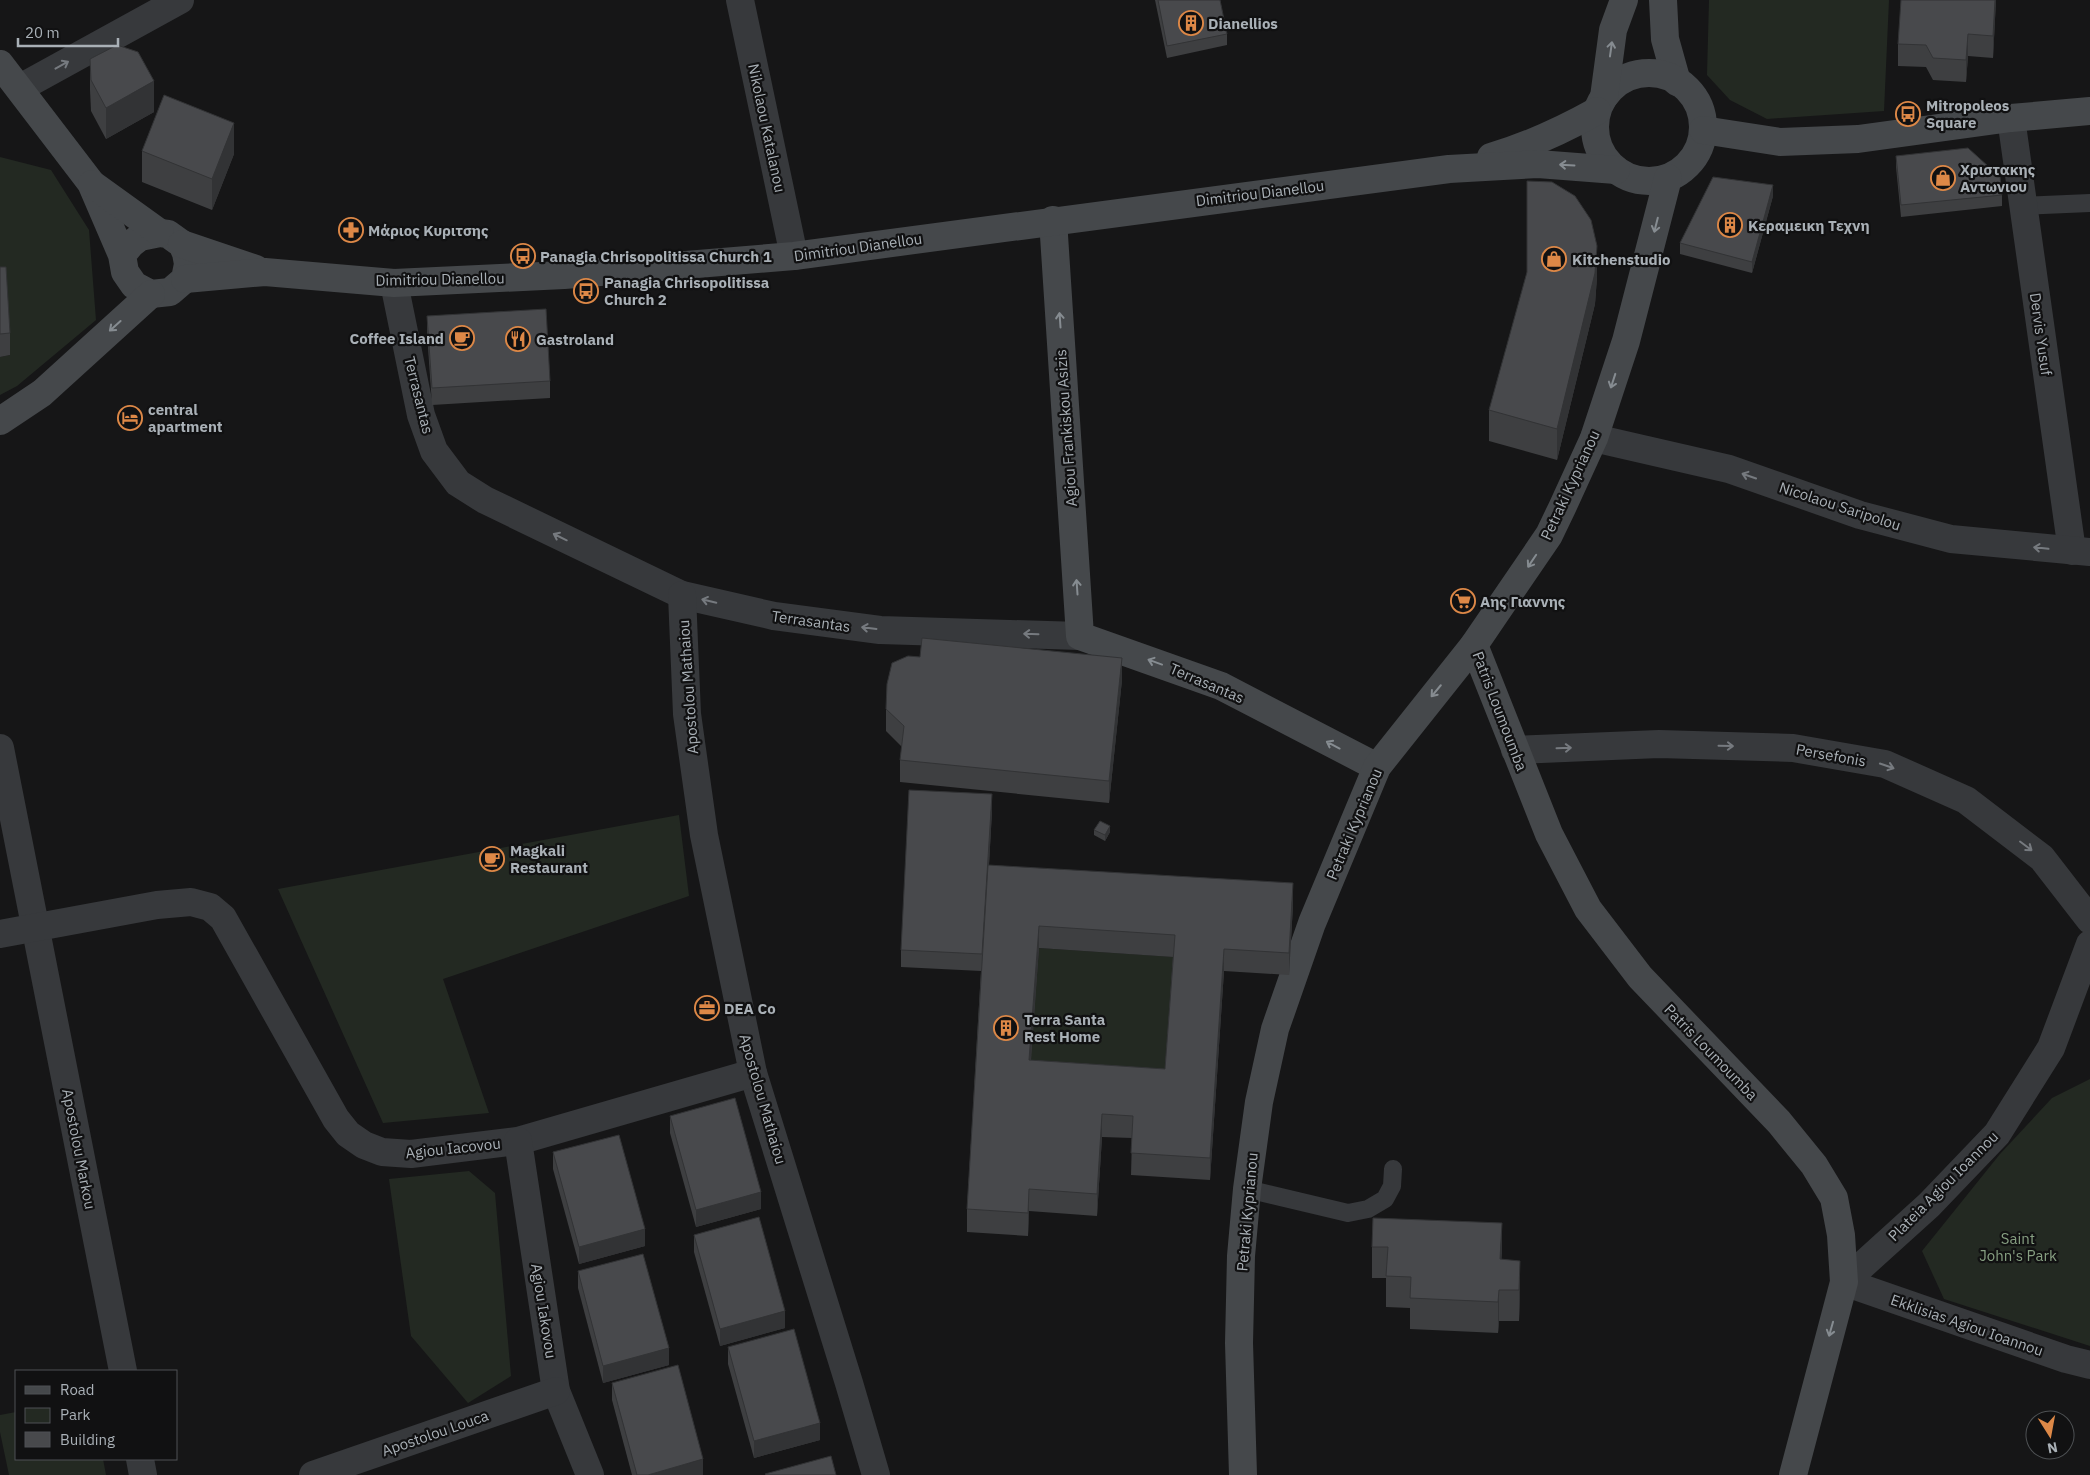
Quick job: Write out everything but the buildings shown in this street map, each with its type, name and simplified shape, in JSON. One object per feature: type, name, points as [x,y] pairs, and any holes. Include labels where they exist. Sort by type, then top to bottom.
[{"type":"street","points":[[10,90],[180,0]]},
{"type":"street","name":"Nikolaou Katalanou","points":[[740,0],[794,256]]},
{"type":"street","points":[[1601,104],[1615,85],[1629,77],[1647,73],[1665,75],[1678,82],[1694,98],[1702,114],[1703,130],[1700,145],[1692,159],[1681,170],[1668,178],[1650,181],[1632,179],[1616,170],[1604,157],[1597,143],[1594,127],[1601,104],[1614,30],[1624,0]]},
{"type":"street","points":[[1663,0],[1665,39],[1678,82]]},
{"type":"street","points":[[0,64],[10,90],[92,183],[122,256],[125,272],[134,285],[151,294],[170,292],[185,279],[188,264],[186,253],[171,238],[140,237],[131,244],[122,256]]},
{"type":"street","name":"Dimitriou Dianellou","points":[[1449,169],[1536,141],[1566,129],[1601,104]]},
{"type":"street","points":[[1703,130],[1780,142],[1858,140],[2011,118],[2090,111]]},
{"type":"street","name":"Dervis Yusuf","points":[[2011,118],[2023,206],[2081,551]]},
{"type":"street","name":"Dimitriou Dianellou","points":[[185,279],[264,272],[394,283],[564,275],[794,256],[1053,220],[1449,169],[1538,164],[1616,170]]},
{"type":"street","name":"Petraki Kyprianou","points":[[1243,1475],[1239,1343],[1242,1256],[1247,1189],[1259,1102],[1275,1028],[1312,923],[1377,768],[1431,697],[1474,645],[1549,535],[1594,438],[1626,341],[1668,178]]},
{"type":"street","name":"Dimitriou Dianellou","points":[[92,183],[171,238],[264,272]]},
{"type":"street","name":"Agiou Frankiskou Asizis","points":[[1053,220],[1080,636]]},
{"type":"street","name":"Terrasantas","points":[[394,283],[421,416],[434,451],[458,483],[485,500],[682,595],[774,616],[880,630],[1080,636],[1221,686],[1377,768]]},
{"type":"street","points":[[0,421],[42,392],[151,294]]},
{"type":"street","name":"Nicolaou Saripolou","points":[[1594,438],[1729,470],[1860,515],[1951,539],[2081,551]]},
{"type":"street","name":"Apostolou Mathaiou","points":[[682,595],[687,714],[704,835],[753,1073],[876,1475]]},
{"type":"street","name":"Patris Loumoumba","points":[[1474,645],[1549,834],[1588,909],[1640,977],[1779,1122],[1814,1164],[1834,1198],[1841,1235],[1844,1282],[1793,1475]]},
{"type":"street","name":"Persefonis","points":[[1515,750],[1659,744],[1793,748],[1885,764],[1966,800],[2042,858],[2090,920]]},
{"type":"street","name":"Apostolou Markou","points":[[0,748],[123,1370]]},
{"type":"street","name":"Agiou Iacovou","points":[[0,934],[157,904],[191,902],[210,907],[223,918],[336,1119],[348,1134],[364,1145],[382,1152],[411,1154],[518,1141],[753,1073]]},
{"type":"street","name":"Plateia Agiou Ioannou","points":[[1844,1282],[1929,1205],[1996,1134],[2051,1048],[2090,944]]},
{"type":"street","name":"Agiou Iakovou","points":[[518,1141],[556,1392],[590,1475]]},
{"type":"street","name":"Ekklisias Agiou Ioannou","points":[[1844,1282],[2066,1359],[2090,1364]]},
{"type":"street","name":"Apostolou Louca","points":[[313,1475],[556,1392]]},
{"type":"street","points":[[140,1460],[143,1475]]},
{"type":"lane","points":[[2023,206],[2090,203]]},
{"type":"lane","points":[[1247,1189],[1348,1212],[1368,1209],[1385,1199],[1392,1186],[1393,1169]]},
{"type":"green space","points":[[1709,0],[1889,0],[1884,111],[1767,119],[1730,100],[1707,75]]},
{"type":"green space","points":[[0,157],[51,170],[89,230],[96,320],[17,386],[0,395],[0,357],[10,355],[0,288]]},
{"type":"green space","points":[[679,815],[689,896],[443,979],[489,1113],[383,1123],[278,889]]},
{"type":"green space","points":[[1039,948],[1175,957],[1165,1091],[1029,1082]]},
{"type":"green space","name":"Saint John's Park","points":[[2090,1079],[2090,1346],[1944,1299],[1922,1251],[2000,1154],[2052,1098]]},
{"type":"green space","points":[[469,1171],[495,1193],[511,1376],[468,1403],[411,1336],[389,1179]]},
{"type":"green space","points":[[15,1412],[15,1460],[103,1460],[106,1475],[9,1475],[0,1432],[0,1415]]},
{"type":"place","name":"Dianellios","points":[[1191,23]]},
{"type":"place","name":"Mitropoleos Square","points":[[1908,114]]},
{"type":"place","name":"Χριστακης Αντωνιου","points":[[1943,178]]},
{"type":"place","name":"Κεραμεικη Τεχνη","points":[[1730,225]]},
{"type":"place","name":"Μάριος Κυριτσης","points":[[351,230]]},
{"type":"place","name":"Panagia Chrisopolitissa Church 1","points":[[523,256]]},
{"type":"place","name":"Kitchenstudio","points":[[1554,259]]},
{"type":"place","name":"Panagia Chrisopolitissa Church 2","points":[[586,291]]},
{"type":"place","name":"Coffee Island","points":[[462,338]]},
{"type":"place","name":"Gastroland","points":[[518,339]]},
{"type":"place","name":"central apartment","points":[[130,418]]},
{"type":"place","name":"Αης Γιαννης","points":[[1463,601]]},
{"type":"place","name":"Magkali Restaurant","points":[[492,859]]},
{"type":"place","name":"DEA Co","points":[[707,1008]]},
{"type":"place","name":"Terra Santa Rest Home","points":[[1006,1028]]}]
